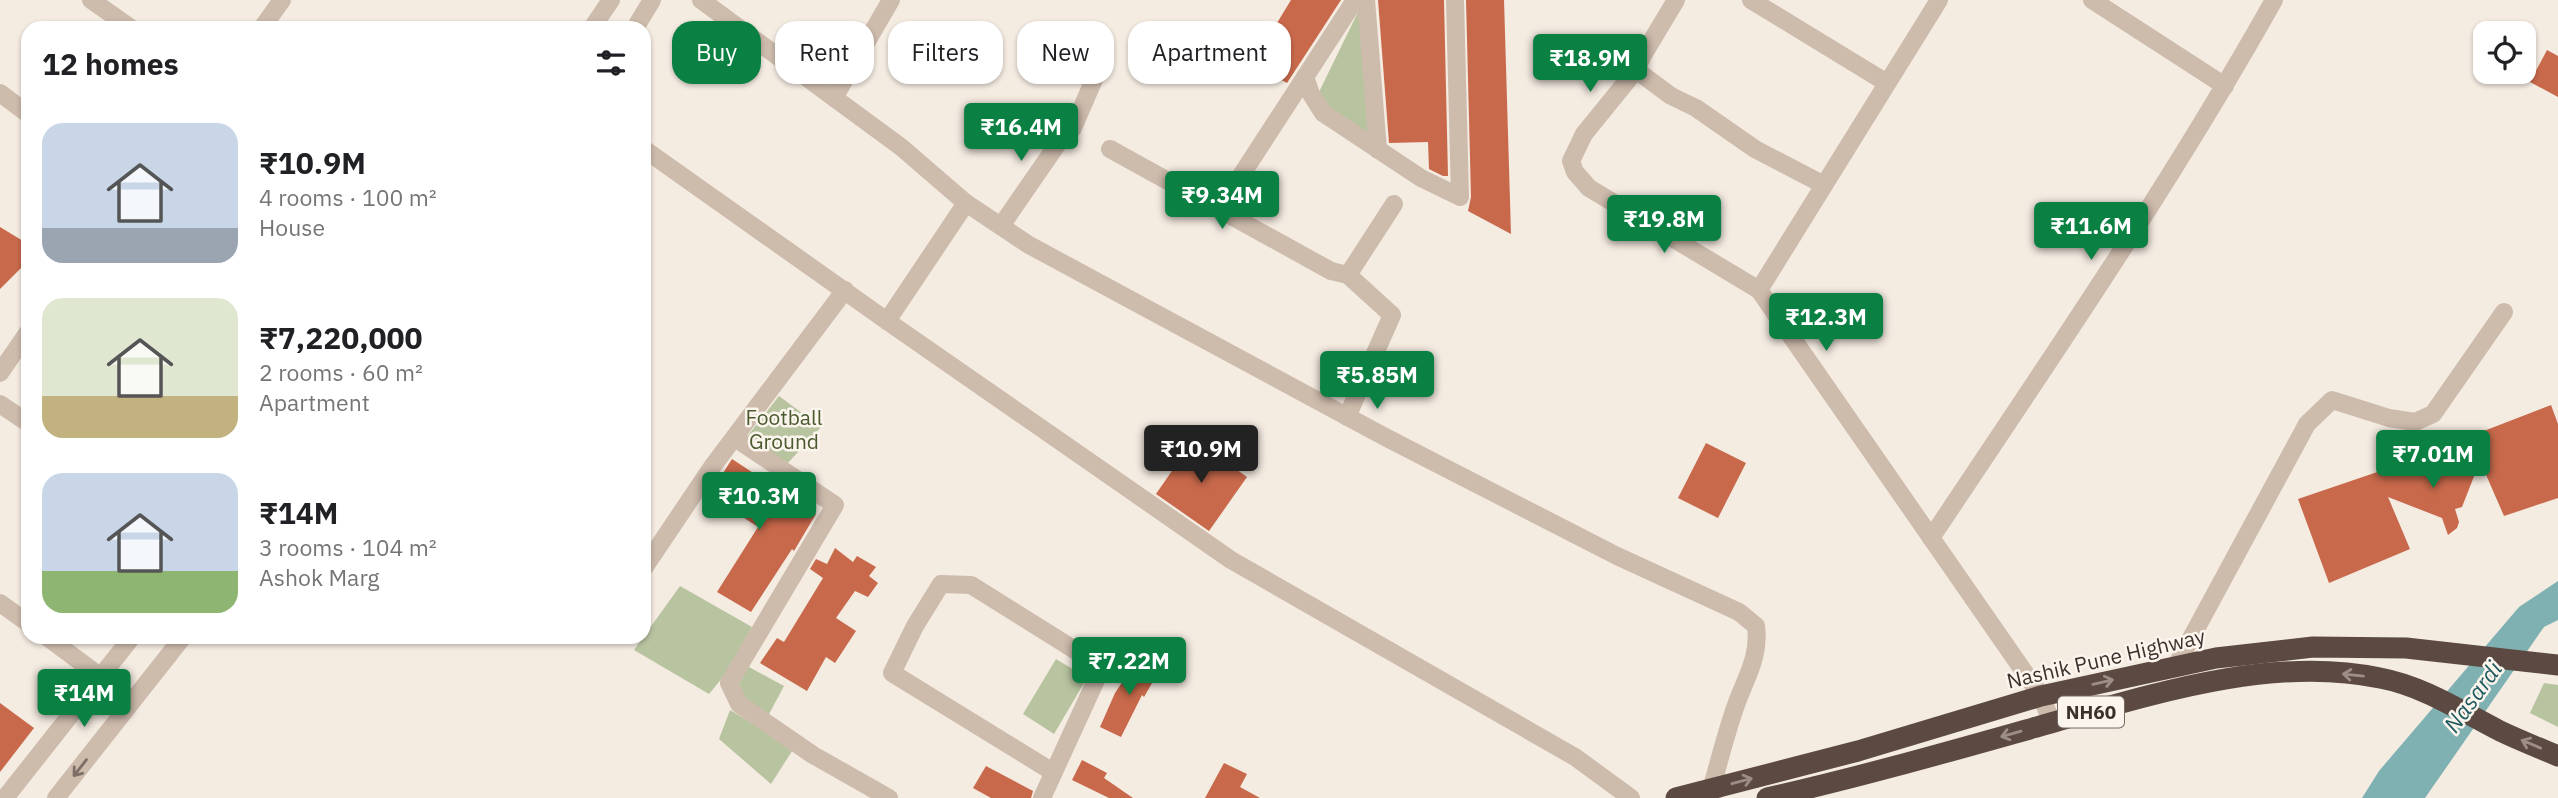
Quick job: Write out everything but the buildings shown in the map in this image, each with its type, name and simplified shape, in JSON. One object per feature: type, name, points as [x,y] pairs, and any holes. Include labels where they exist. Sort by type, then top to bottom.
[{"type":"highway","name":"Nashik Pune Highway","points":[[1676,798],[1712,794],[2041,696],[2216,658],[2313,647],[2406,648],[2558,665]]},
{"type":"highway","name":"NH60","points":[[1767,798],[1856,778],[2052,723],[2216,681],[2308,670],[2379,677],[2420,689],[2504,733],[2558,756]]},
{"type":"street","points":[[90,0],[121,21]]},
{"type":"street","points":[[268,21],[282,0]]},
{"type":"street","points":[[597,21],[611,0]]},
{"type":"street","points":[[639,21],[652,0]]},
{"type":"street","points":[[701,0],[901,148],[966,203],[1029,245],[1347,417],[1617,556],[1738,612],[1756,626],[1758,642],[1755,660],[1736,704],[1712,794]]},
{"type":"street","points":[[834,98],[891,0]]},
{"type":"street","points":[[1220,208],[1355,0]]},
{"type":"street","points":[[1366,0],[1378,150]]},
{"type":"street","points":[[1305,77],[1317,106],[1324,113],[1420,178],[1460,197],[1455,0]]},
{"type":"street","points":[[1676,0],[1636,70],[1584,134],[1571,161],[1575,172],[1589,188],[1759,290],[2041,696],[2052,723]]},
{"type":"street","points":[[1751,0],[1887,83]]},
{"type":"street","points":[[1759,290],[1938,0]]},
{"type":"street","points":[[2092,0],[2225,86]]},
{"type":"street","points":[[1931,538],[2137,227],[2225,86],[2274,0]]},
{"type":"street","points":[[1636,70],[1671,96],[1696,108],[1755,149],[1824,185]]},
{"type":"street","points":[[1001,226],[1061,139],[1073,128],[1092,84]]},
{"type":"street","points":[[0,93],[21,109]]},
{"type":"street","points":[[1110,149],[1331,271],[1348,275],[1392,314],[1347,417]]},
{"type":"street","points":[[651,154],[1231,560],[1575,757],[1631,798]]},
{"type":"street","points":[[887,321],[966,203]]},
{"type":"street","points":[[1348,275],[1394,204]]},
{"type":"street","points":[[651,558],[712,467],[845,290]]},
{"type":"street","points":[[2176,666],[2306,424],[2332,400],[2389,418],[2415,422],[2433,414],[2504,312]]},
{"type":"street","points":[[0,373],[21,342]]},
{"type":"street","points":[[0,404],[21,418]]},
{"type":"street","points":[[736,438],[835,505],[729,683],[739,704],[813,755],[889,798]]},
{"type":"street","points":[[1042,798],[1102,667],[971,585],[941,584],[915,626],[892,673],[1053,772]]},
{"type":"street","points":[[0,603],[21,618]]},
{"type":"street","points":[[56,644],[101,677]]},
{"type":"street","points":[[5,798],[127,644]]},
{"type":"street","points":[[56,798],[177,644]]},
{"type":"green space","points":[[1361,6],[1369,141],[1321,103],[1319,92]]},
{"type":"green space","name":"Football Ground","points":[[779,396],[821,427],[787,464],[746,438]]},
{"type":"green space","points":[[680,586],[752,627],[723,677],[709,694],[634,650],[638,644],[651,644],[651,626]]},
{"type":"green space","points":[[1056,659],[1087,678],[1054,734],[1023,714]]},
{"type":"green space","points":[[747,666],[784,686],[768,716],[745,701],[739,684]]},
{"type":"green space","points":[[2544,683],[2558,685],[2558,727],[2530,713]]},
{"type":"green space","points":[[730,710],[794,748],[771,784],[719,739]]},
{"type":"water","name":"Nasardi","points":[[2558,581],[2558,620],[2544,627],[2425,798],[2362,798],[2379,771],[2519,607]]}]
